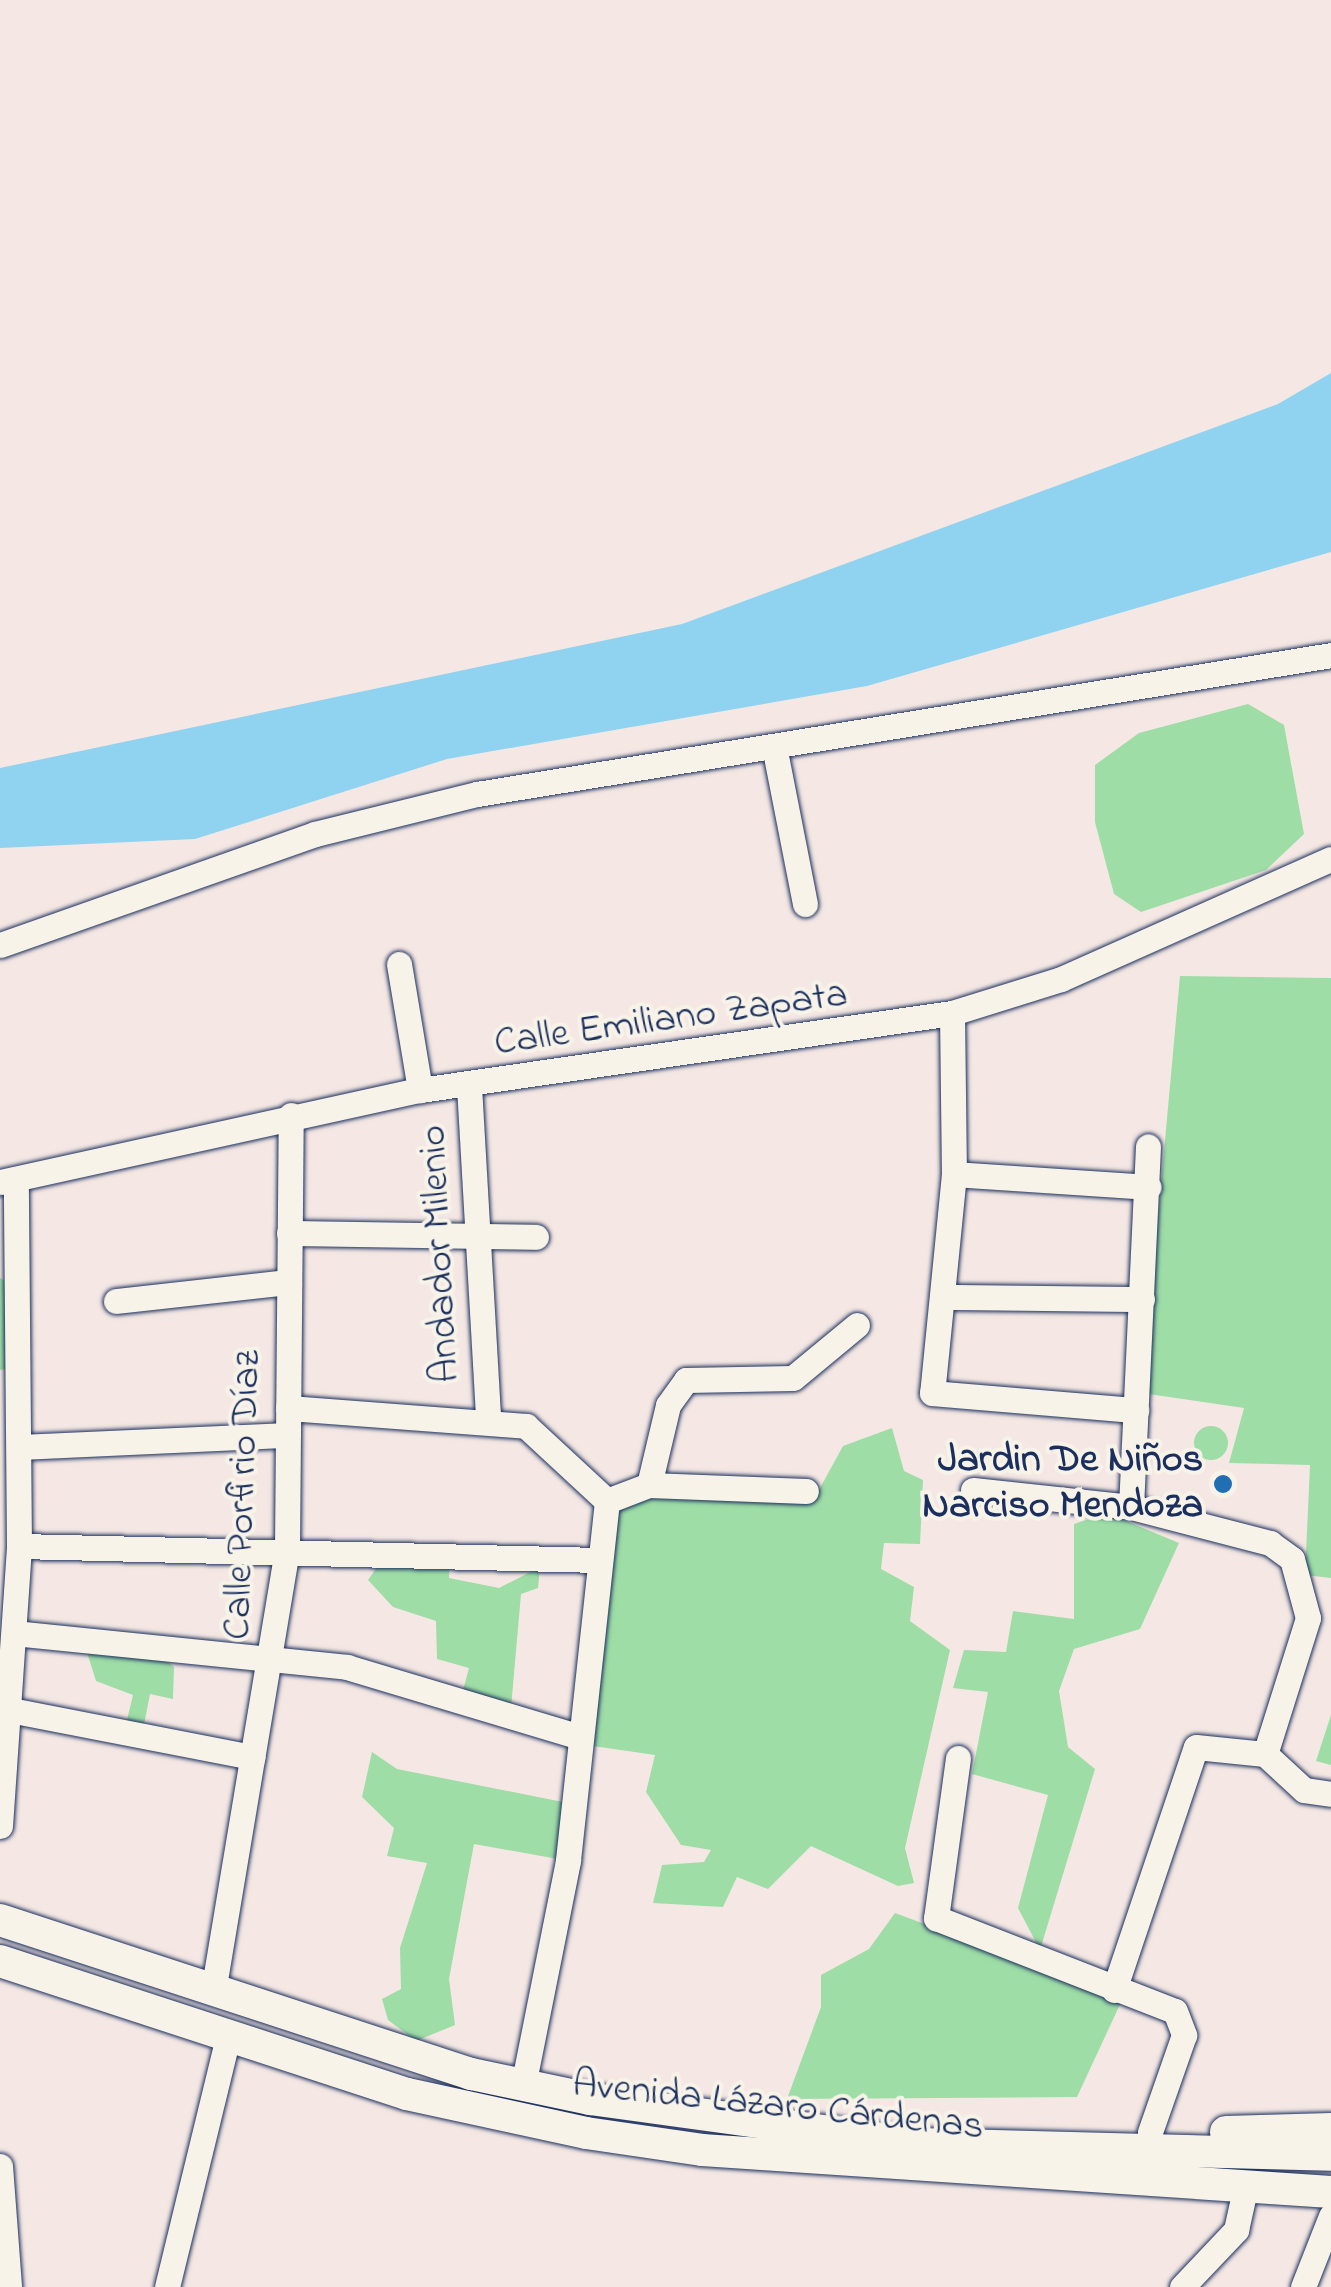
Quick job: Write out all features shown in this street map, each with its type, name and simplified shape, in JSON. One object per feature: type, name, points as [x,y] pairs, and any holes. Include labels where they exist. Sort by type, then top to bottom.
[{"type":"main road","name":"Avenida Lázaro Cárdenas","points":[[0,1920],[213,1992],[523,2086],[774,2130],[974,2146],[1331,2155]]},
{"type":"main road","name":"Avenida Lázaro Cárdenas","points":[[0,1962],[407,2094],[586,2134],[702,2150],[1331,2192]]},
{"type":"main road","name":"Avenida Lázaro Cárdenas","points":[[774,2130],[846,2122],[1150,2132],[1331,2129]]},
{"type":"street","points":[[0,945],[314,834],[478,794],[775,751],[1331,655]]},
{"type":"street","points":[[775,751],[805,904]]},
{"type":"street","name":"Calle Emiliano Zapata","points":[[8,1181],[291,1115],[420,1090],[469,1086],[952,1013],[1060,979],[1331,859]]},
{"type":"street","points":[[399,964],[420,1090]]},
{"type":"street","points":[[952,1013],[954,1174],[946,1297],[932,1394],[1136,1410]]},
{"type":"street","name":"Andador Milenio","points":[[469,1086],[472,1237],[488,1417]]},
{"type":"street","name":"Calle Porfirio Díaz","points":[[213,1992],[252,1758],[276,1656],[287,1548],[291,1115]]},
{"type":"street","points":[[1131,1507],[1150,1187],[1148,1146]]},
{"type":"street","points":[[954,1174],[1150,1187]]},
{"type":"street","points":[[0,1826],[10,1710],[22,1447],[8,1181]]},
{"type":"street","points":[[289,1233],[536,1237]]},
{"type":"street","points":[[116,1300],[289,1282]]},
{"type":"street","points":[[946,1297],[1142,1299]]},
{"type":"street","points":[[649,1485],[682,1384],[793,1378],[857,1325]]},
{"type":"street","points":[[288,1408],[488,1417],[554,1444],[607,1501],[568,1860],[523,2086]]},
{"type":"street","points":[[22,1447],[287,1434]]},
{"type":"street","points":[[607,1501],[649,1485],[806,1491]]},
{"type":"street","points":[[973,1490],[1131,1507],[1270,1543],[1292,1559],[1308,1618],[1266,1754]]},
{"type":"street","points":[[19,1546],[287,1548],[600,1560]]},
{"type":"street","points":[[14,1632],[276,1656],[346,1667],[581,1737]]},
{"type":"street","points":[[10,1710],[252,1758]]},
{"type":"street","points":[[1114,1990],[1196,1747],[1266,1754],[1304,1790],[1331,1794]]},
{"type":"street","points":[[958,1758],[936,1918],[1184,2021],[1150,2132]]},
{"type":"street","points":[[167,2287],[228,2037]]},
{"type":"street","points":[[0,2166],[9,2287]]},
{"type":"street","points":[[1182,2287],[1236,2230],[1246,2185]]},
{"type":"street","points":[[1304,2287],[1329,2226]]},
{"type":"green space","points":[[1248,704],[1284,725],[1304,834],[1266,870],[1141,912],[1114,894],[1095,822],[1095,765],[1139,733]]},
{"type":"green space","points":[[1180,976],[1331,978],[1331,1578],[1305,1575],[1310,1465],[1229,1463],[1244,1408],[1142,1393]]},
{"type":"green space","points":[[0,1278],[10,1284],[15,1367],[0,1370]]},
{"type":"green space","points":[[1211,1426],[1223,1431],[1228,1443],[1223,1455],[1211,1460],[1199,1455],[1194,1443],[1199,1431]]},
{"type":"green space","points":[[892,1428],[904,1471],[923,1480],[920,1544],[884,1543],[881,1569],[914,1587],[910,1621],[950,1650],[905,1848],[914,1883],[898,1886],[811,1846],[768,1889],[737,1877],[723,1907],[653,1903],[662,1865],[704,1862],[711,1850],[681,1845],[646,1792],[655,1755],[586,1745],[614,1508],[651,1494],[814,1499],[843,1446]]},
{"type":"green space","points":[[1107,1513],[1179,1543],[1140,1629],[1074,1649],[1059,1691],[1068,1747],[1095,1769],[1040,1950],[1018,1908],[1048,1795],[972,1774],[988,1692],[953,1688],[964,1650],[1006,1652],[1013,1611],[1074,1619],[1074,1524]]},
{"type":"green space","points":[[383,1559],[450,1562],[449,1578],[499,1588],[540,1567],[538,1588],[521,1594],[511,1708],[462,1694],[469,1668],[437,1659],[436,1621],[393,1607],[368,1580]]},
{"type":"green space","points":[[84,1643],[156,1653],[174,1667],[173,1699],[150,1694],[143,1730],[127,1720],[133,1695],[96,1681]]},
{"type":"green space","points":[[1331,1715],[1331,1765],[1316,1761]]},
{"type":"green space","points":[[372,1752],[397,1769],[563,1802],[558,1859],[474,1844],[449,1979],[455,2025],[416,2041],[388,2020],[382,1999],[401,1989],[400,1948],[427,1863],[387,1856],[394,1828],[362,1797]]},
{"type":"green space","points":[[895,1913],[1123,1998],[1077,2097],[787,2099],[821,2007],[821,1975],[869,1949]]},
{"type":"water","points":[[1331,373],[1331,552],[867,686],[447,759],[195,839],[0,848],[0,768],[682,624],[1278,404]]},
{"type":"place","name":"Jardin De Niños Narciso Mendoza","points":[[1223,1484]]}]
